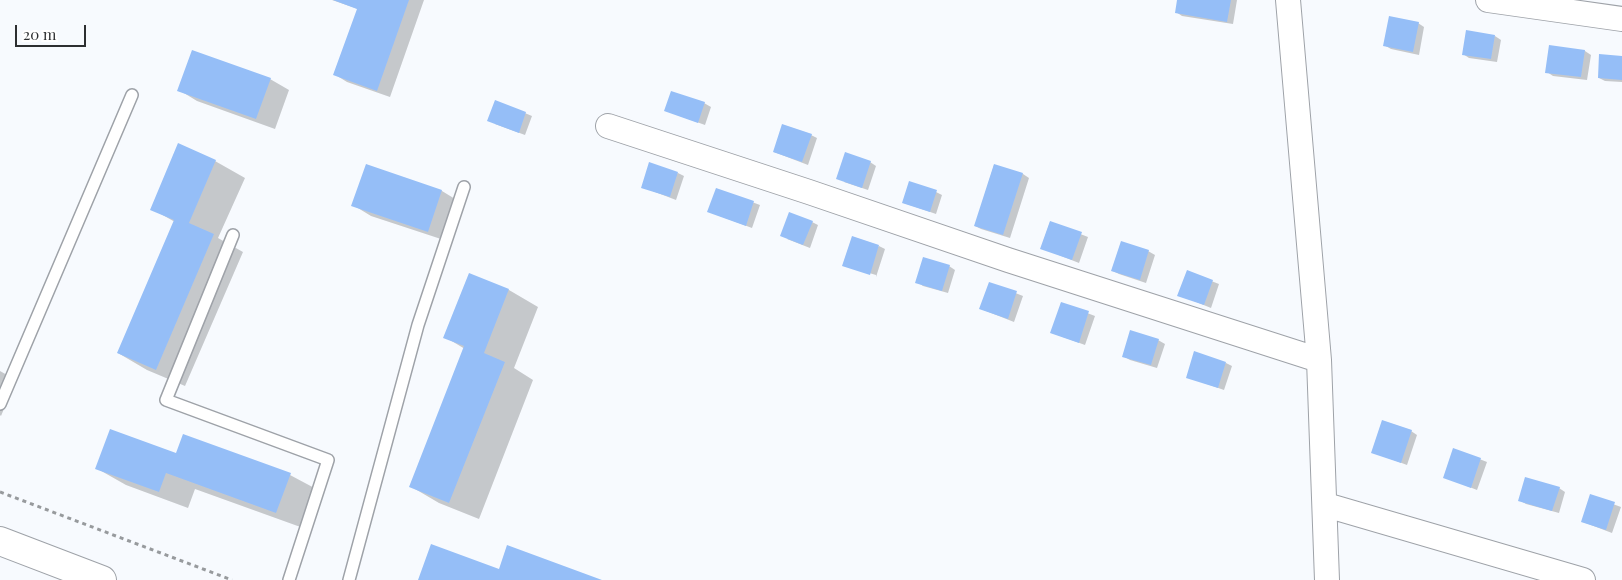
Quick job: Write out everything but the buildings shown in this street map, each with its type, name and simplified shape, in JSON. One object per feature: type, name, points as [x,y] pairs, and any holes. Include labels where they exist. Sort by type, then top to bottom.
[{"type":"street","points":[[1288,0],[1319,360],[1328,580]]},
{"type":"street","points":[[1488,0],[1622,19]]},
{"type":"street","points":[[608,126],[1008,260],[1319,360]]},
{"type":"street","points":[[1326,505],[1582,580]]},
{"type":"street","points":[[0,541],[102,580]]},
{"type":"lane","points":[[0,404],[132,95]]},
{"type":"lane","points":[[349,580],[418,325],[464,187]]},
{"type":"lane","points":[[233,235],[166,400],[328,460],[289,580]]},
{"type":"path","points":[[0,492],[232,580]]}]
